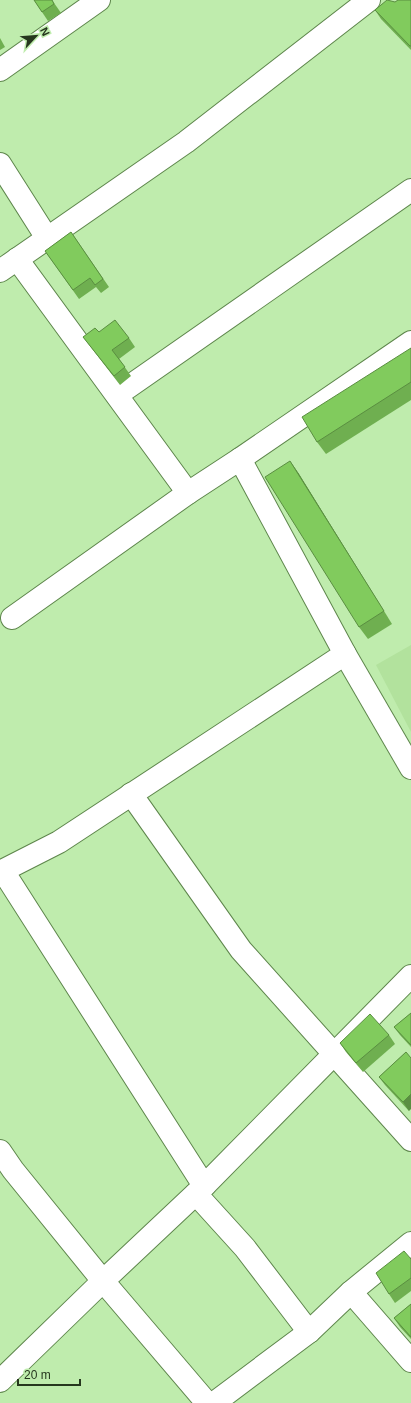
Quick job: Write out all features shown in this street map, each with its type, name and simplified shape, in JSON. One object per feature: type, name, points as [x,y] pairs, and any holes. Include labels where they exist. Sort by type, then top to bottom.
[{"type":"street","points":[[0,70],[99,0]]},
{"type":"street","points":[[188,493],[117,395],[8,265],[186,142],[369,0]]},
{"type":"street","points":[[0,164],[47,238]]},
{"type":"street","points":[[117,395],[411,190]]},
{"type":"street","points":[[4,616],[240,459],[411,342]]},
{"type":"street","points":[[240,459],[345,654],[411,768]]},
{"type":"street","points":[[309,1332],[200,1189],[201,1181],[1,871],[59,842],[345,654]]},
{"type":"street","points":[[131,794],[241,950],[411,1140]]},
{"type":"street","points":[[0,1381],[200,1189],[411,976]]},
{"type":"street","points":[[0,1151],[13,1170],[103,1281],[207,1403]]},
{"type":"street","points":[[214,1403],[309,1332],[350,1292],[411,1243]]},
{"type":"street","points":[[350,1292],[411,1361]]},
{"type":"shaded area","points":[[411,645],[411,732],[376,665]]},
{"type":"building","points":[[34,0],[52,0],[54,4],[42,12]]},
{"type":"building","points":[[387,0],[395,2],[398,0],[411,0],[411,46],[375,10]]},
{"type":"building","points":[[71,232],[103,279],[95,285],[90,278],[73,290],[45,251]]},
{"type":"building","points":[[115,320],[129,338],[112,350],[125,367],[114,376],[83,337],[95,328],[99,332]]},
{"type":"building","points":[[411,348],[411,382],[317,442],[302,417]]},
{"type":"building","points":[[290,461],[384,611],[359,627],[265,477]]},
{"type":"building","points":[[411,1013],[411,1045],[394,1027]]},
{"type":"building","points":[[370,1014],[389,1035],[356,1063],[340,1043]]},
{"type":"building","points":[[406,1052],[411,1058],[411,1094],[403,1102],[379,1077]]},
{"type":"building","points":[[404,1251],[411,1259],[411,1278],[389,1294],[376,1273]]},
{"type":"building","points":[[411,1304],[411,1337],[394,1318]]}]
